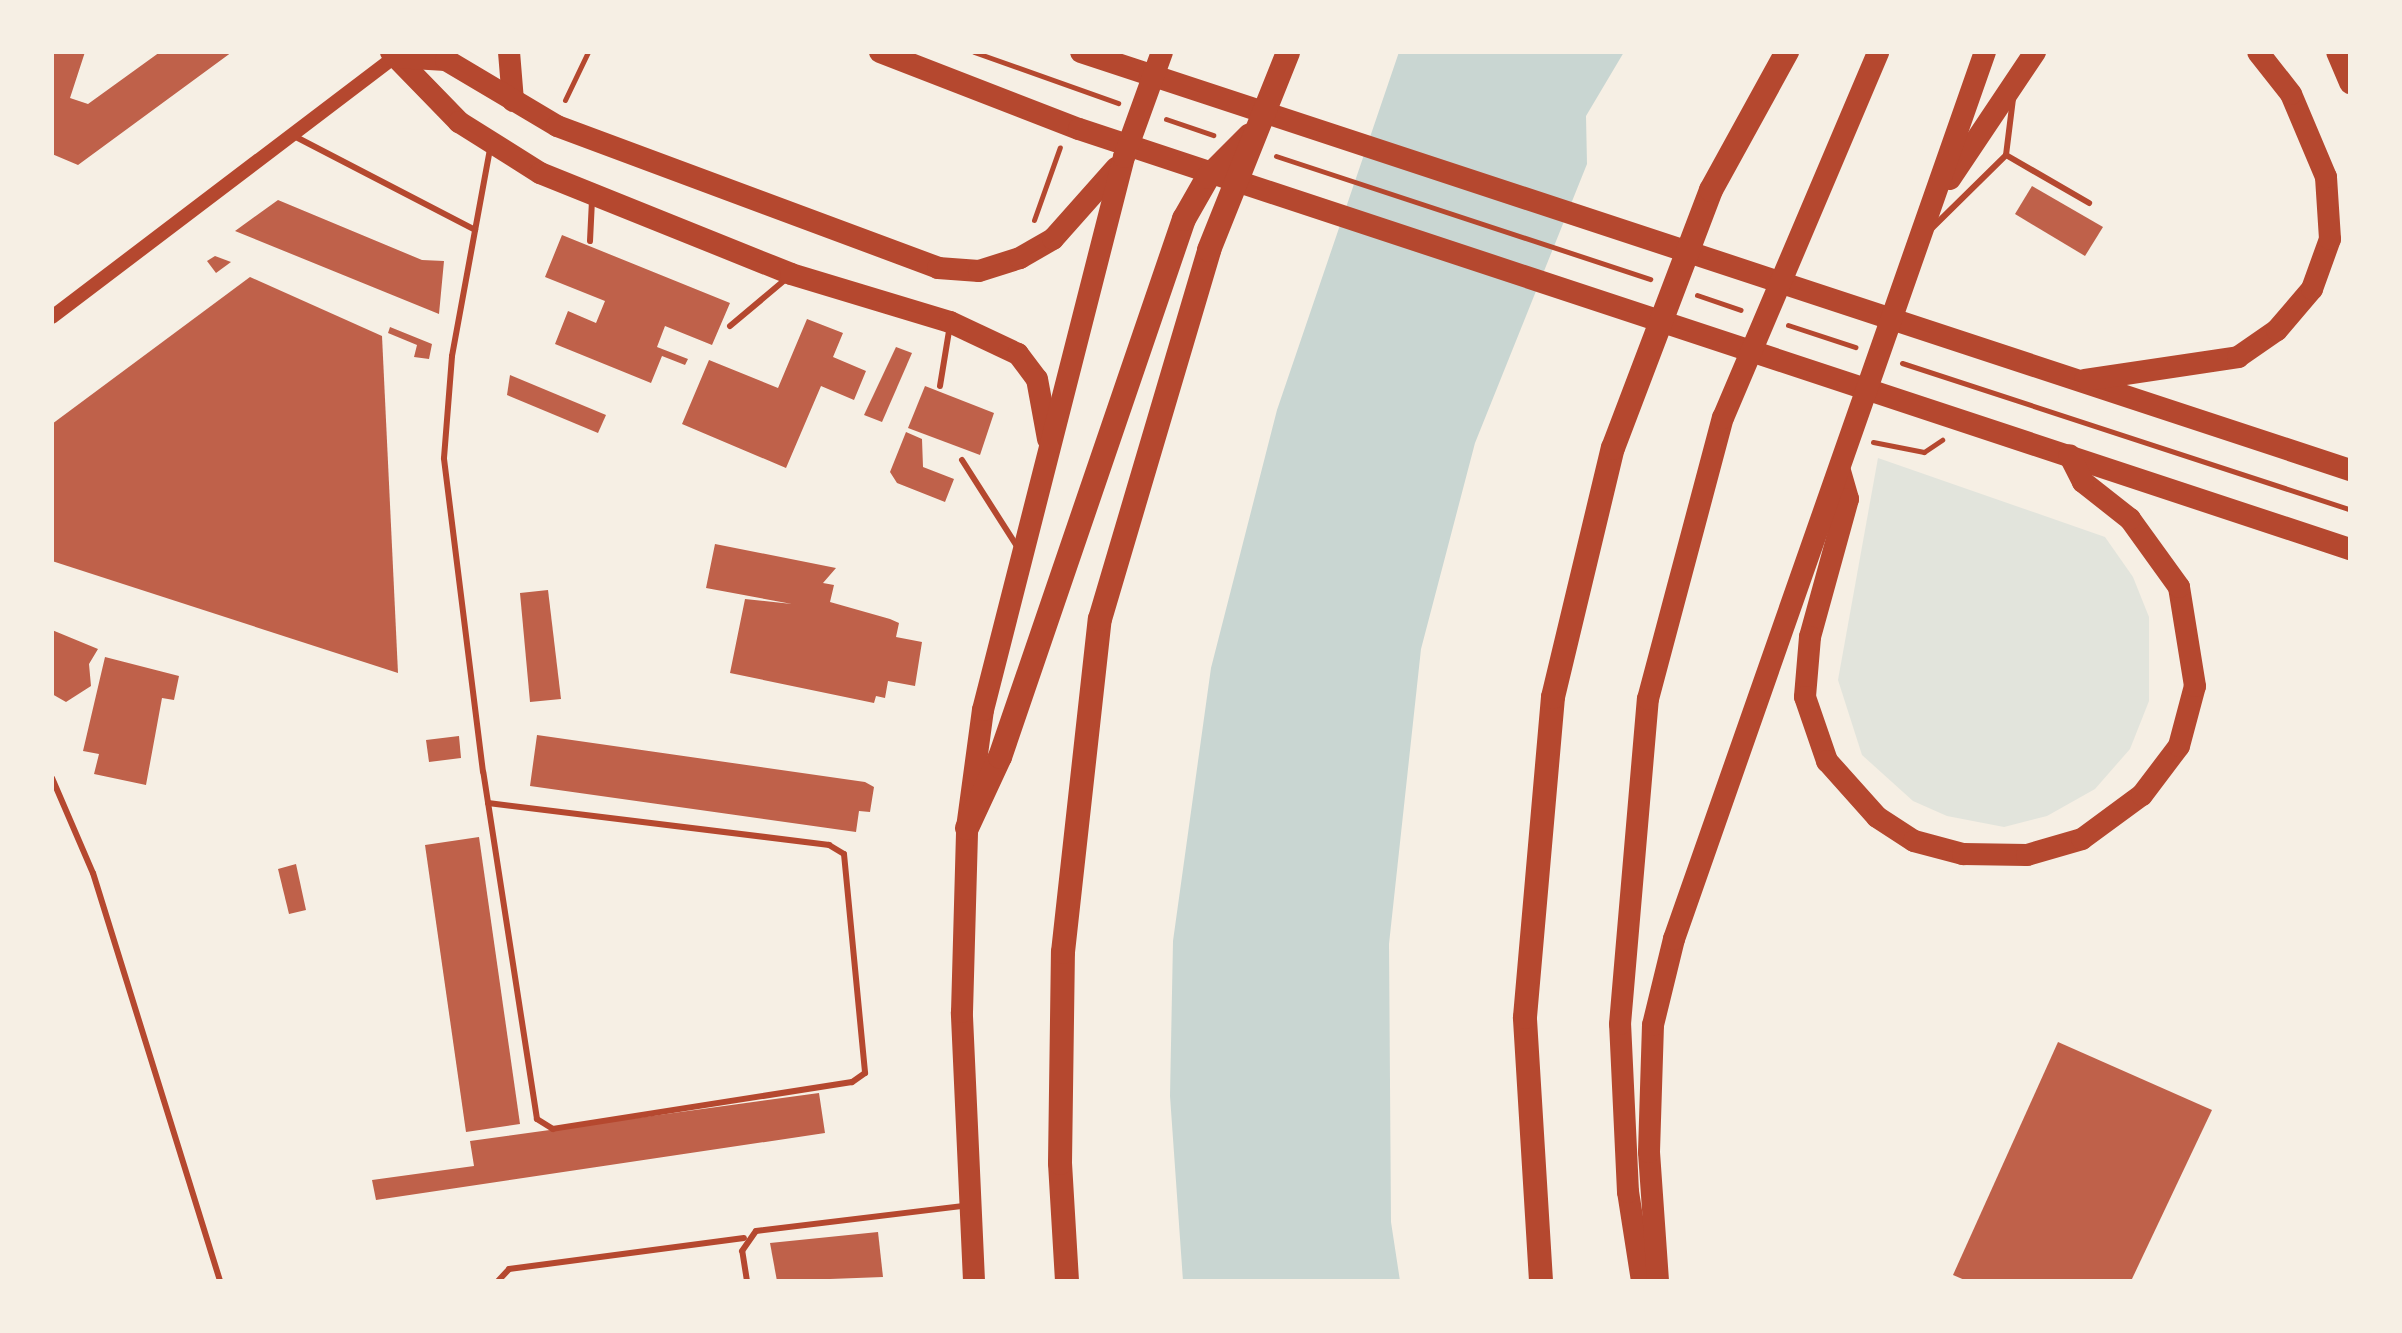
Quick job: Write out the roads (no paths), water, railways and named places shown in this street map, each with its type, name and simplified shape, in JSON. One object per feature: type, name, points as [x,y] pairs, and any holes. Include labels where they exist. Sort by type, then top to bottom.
[{"type":"highway","points":[[509,52],[513,101]]},
{"type":"highway","points":[[880,52],[1073,128],[1970,420],[2350,549]]},
{"type":"highway","points":[[1081,52],[2350,470]]},
{"type":"highway","points":[[974,1281],[968,1205],[962,1012],[967,828],[983,710],[1124,157],[1162,52]]},
{"type":"highway","points":[[1067,1281],[1060,1163],[1063,967],[1080,768],[1100,619],[1209,250],[1288,52]]},
{"type":"highway","points":[[1541,1281],[1525,1017],[1553,697],[1629,404],[1711,190],[1787,52]]},
{"type":"highway","points":[[1642,1281],[1628,1192],[1620,1024],[1648,699],[1701,485],[1801,222],[1878,52]]},
{"type":"highway","points":[[1658,1281],[1649,1152],[1653,1025],[1674,939],[1985,52]]},
{"type":"highway","points":[[1928,218],[2035,52]]},
{"type":"highway","points":[[2079,381],[2238,357],[2277,330],[2312,289],[2330,239],[2326,177],[2291,94],[2258,52]]},
{"type":"highway","points":[[2337,52],[2350,83]]},
{"type":"highway","points":[[393,55],[446,60],[513,101],[669,173],[938,268],[979,271],[1053,239],[1124,157]]},
{"type":"highway","points":[[393,55],[491,144],[592,193],[791,274],[950,322],[1018,354],[1037,379],[1050,448]]},
{"type":"highway","points":[[967,828],[1000,757],[1184,219],[1208,177],[1255,131]]},
{"type":"highway","points":[[1840,471],[1848,499],[1810,637],[1805,697],[1827,761],[1877,817],[1914,841],[1963,854],[2027,855],[2082,839],[2142,795],[2179,746],[2195,686],[2179,587],[2130,519],[2083,482],[2069,455]]},
{"type":"street","points":[[52,317],[393,55]]},
{"type":"lane","points":[[1918,242],[2006,155],[2015,79]]},
{"type":"lane","points":[[292,135],[475,230]]},
{"type":"lane","points":[[488,803],[829,845],[844,854],[865,1073],[852,1082],[545,1126],[537,1119],[483,772],[444,458],[452,356],[491,144]]},
{"type":"lane","points":[[2006,155],[2089,203]]},
{"type":"lane","points":[[590,241],[592,193]]},
{"type":"lane","points":[[730,326],[791,274]]},
{"type":"lane","points":[[940,386],[950,322]]},
{"type":"lane","points":[[962,460],[1023,554]]},
{"type":"lane","points":[[52,778],[93,873],[220,1281]]},
{"type":"lane","points":[[498,1281],[509,1269],[744,1238],[756,1231],[968,1205]]},
{"type":"lane","points":[[744,1238],[747,1281]]}]
